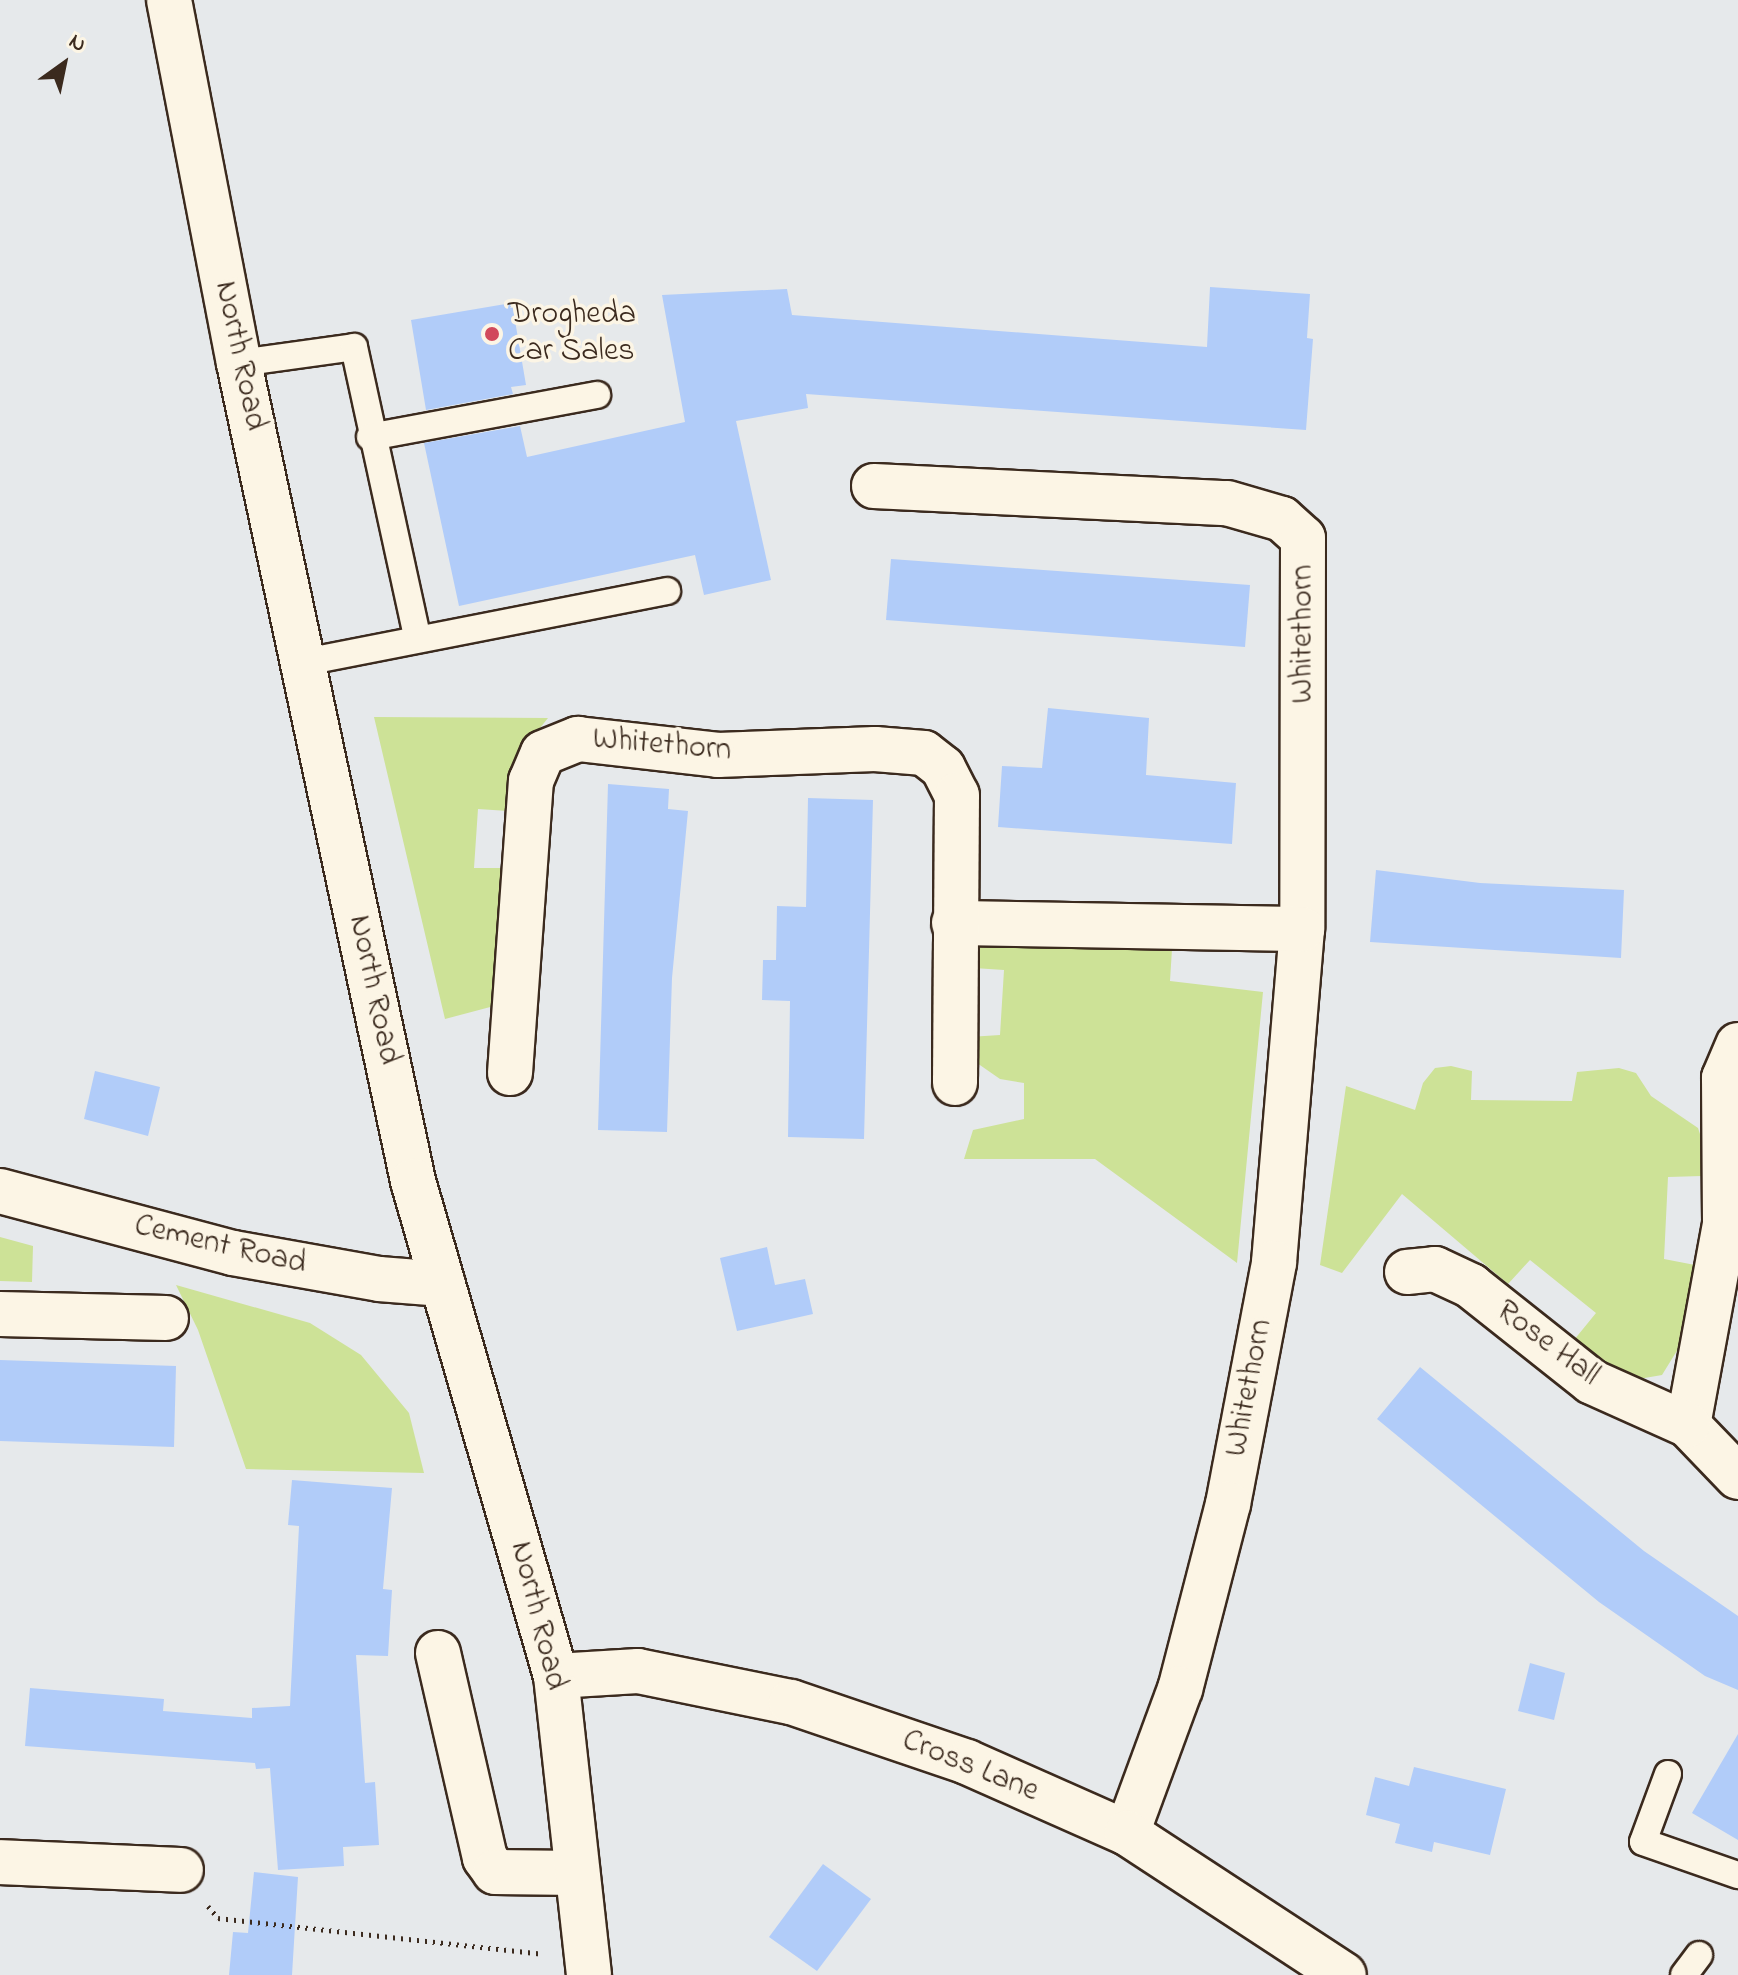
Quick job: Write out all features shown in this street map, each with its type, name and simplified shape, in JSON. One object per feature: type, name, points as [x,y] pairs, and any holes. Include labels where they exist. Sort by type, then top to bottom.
[{"type":"street","name":"North Road","points":[[169,0],[239,363],[413,1181],[556,1676],[588,1967]]},
{"type":"street","name":"Whitethorn","points":[[874,486],[1227,503],[1282,519],[1303,538],[1302,929],[1274,1263],[1228,1504],[1180,1689],[1127,1833]]},
{"type":"street","name":"Whitethorn","points":[[510,1073],[531,781],[543,753],[578,739],[718,755],[875,749],[924,753],[943,768],[957,795],[955,1083]]},
{"type":"street","points":[[954,923],[1302,929]]},
{"type":"street","points":[[1688,1425],[1725,1224],[1724,1078],[1738,1045]]},
{"type":"street","name":"Cement Road","points":[[0,1191],[233,1253],[379,1279],[443,1284]]},
{"type":"street","name":"Rose Hall","points":[[1407,1272],[1435,1269],[1471,1286],[1592,1382],[1688,1425],[1738,1477]]},
{"type":"street","points":[[0,1314],[166,1318]]},
{"type":"street","points":[[438,1653],[485,1858],[495,1872],[577,1873]]},
{"type":"street","name":"Cross Lane","points":[[556,1676],[638,1671],[791,1702],[967,1762],[1127,1833],[1344,1975]]},
{"type":"street","points":[[0,1862],[181,1870]]},
{"type":"lane","points":[[239,363],[354,347],[370,437],[417,637]]},
{"type":"lane","points":[[370,437],[597,395]]},
{"type":"lane","points":[[305,662],[417,637],[667,591]]},
{"type":"lane","points":[[1668,1774],[1643,1842],[1738,1875]]},
{"type":"path","points":[[181,1870],[218,1918],[588,1967]]},
{"type":"green space","points":[[374,717],[548,718],[519,754],[508,811],[478,809],[474,868],[508,868],[494,1006],[445,1019]]},
{"type":"green space","points":[[994,937],[1172,949],[1170,981],[1263,992],[1237,1263],[1095,1159],[964,1159],[973,1130],[1024,1119],[1024,1083],[1000,1079],[977,1063],[969,1037],[1000,1035],[1004,970],[974,968],[980,947]]},
{"type":"green space","points":[[1451,1066],[1472,1071],[1471,1100],[1572,1101],[1577,1072],[1619,1068],[1636,1073],[1651,1096],[1698,1128],[1704,1146],[1702,1176],[1668,1177],[1664,1259],[1695,1265],[1678,1349],[1662,1375],[1627,1381],[1574,1340],[1596,1313],[1530,1260],[1508,1284],[1402,1194],[1342,1273],[1320,1265],[1346,1086],[1415,1110],[1423,1083],[1435,1068]]},
{"type":"green space","points":[[0,1237],[33,1246],[32,1282],[0,1281]]},
{"type":"green space","points":[[176,1285],[310,1323],[361,1355],[409,1413],[424,1473],[246,1469],[198,1330]]},
{"type":"building","points":[[1210,287],[1310,294],[1307,338],[1313,339],[1306,430],[806,394],[808,408],[736,421],[771,580],[704,595],[695,555],[459,606],[424,443],[520,426],[527,457],[685,422],[662,295],[787,289],[792,315],[1207,347]]},
{"type":"building","points":[[512,303],[526,385],[511,387],[513,394],[426,410],[411,320]]},
{"type":"building","points":[[891,559],[1250,585],[1245,647],[886,620]]},
{"type":"building","points":[[1048,708],[1149,718],[1146,775],[1236,783],[1232,844],[998,827],[1002,766],[1042,768]]},
{"type":"building","points":[[608,784],[669,789],[668,809],[688,811],[672,978],[667,1132],[598,1130]]},
{"type":"building","points":[[808,798],[873,800],[864,1139],[788,1137],[790,1001],[762,1000],[763,960],[776,960],[777,906],[806,907]]},
{"type":"building","points":[[1376,870],[1480,883],[1624,890],[1621,958],[1370,942]]},
{"type":"building","points":[[95,1071],[160,1087],[148,1136],[84,1119]]},
{"type":"building","points":[[767,1247],[775,1285],[805,1279],[813,1314],[737,1331],[720,1258]]},
{"type":"building","points":[[0,1360],[176,1366],[174,1447],[0,1441]]},
{"type":"building","points":[[1420,1367],[1644,1551],[1738,1616],[1738,1690],[1705,1676],[1599,1602],[1377,1419]]},
{"type":"building","points":[[292,1480],[392,1488],[383,1589],[392,1590],[388,1656],[356,1655],[365,1783],[375,1782],[379,1845],[343,1847],[344,1866],[278,1870],[270,1768],[256,1769],[255,1763],[25,1746],[30,1688],[164,1699],[163,1711],[252,1718],[252,1708],[290,1706],[299,1526],[288,1525]]},
{"type":"building","points":[[1530,1663],[1565,1673],[1554,1720],[1518,1711]]},
{"type":"building","points":[[1738,1734],[1738,1840],[1692,1813]]},
{"type":"building","points":[[1414,1767],[1506,1789],[1490,1855],[1434,1842],[1432,1852],[1395,1843],[1400,1824],[1366,1815],[1375,1777],[1409,1786]]},
{"type":"building","points":[[823,1864],[871,1899],[817,1971],[769,1937]]},
{"type":"building","points":[[254,1872],[298,1877],[292,1975],[229,1975],[233,1932],[248,1933]]},
{"type":"place","name":"Drogheda Car Sales","points":[[492,334]]}]
